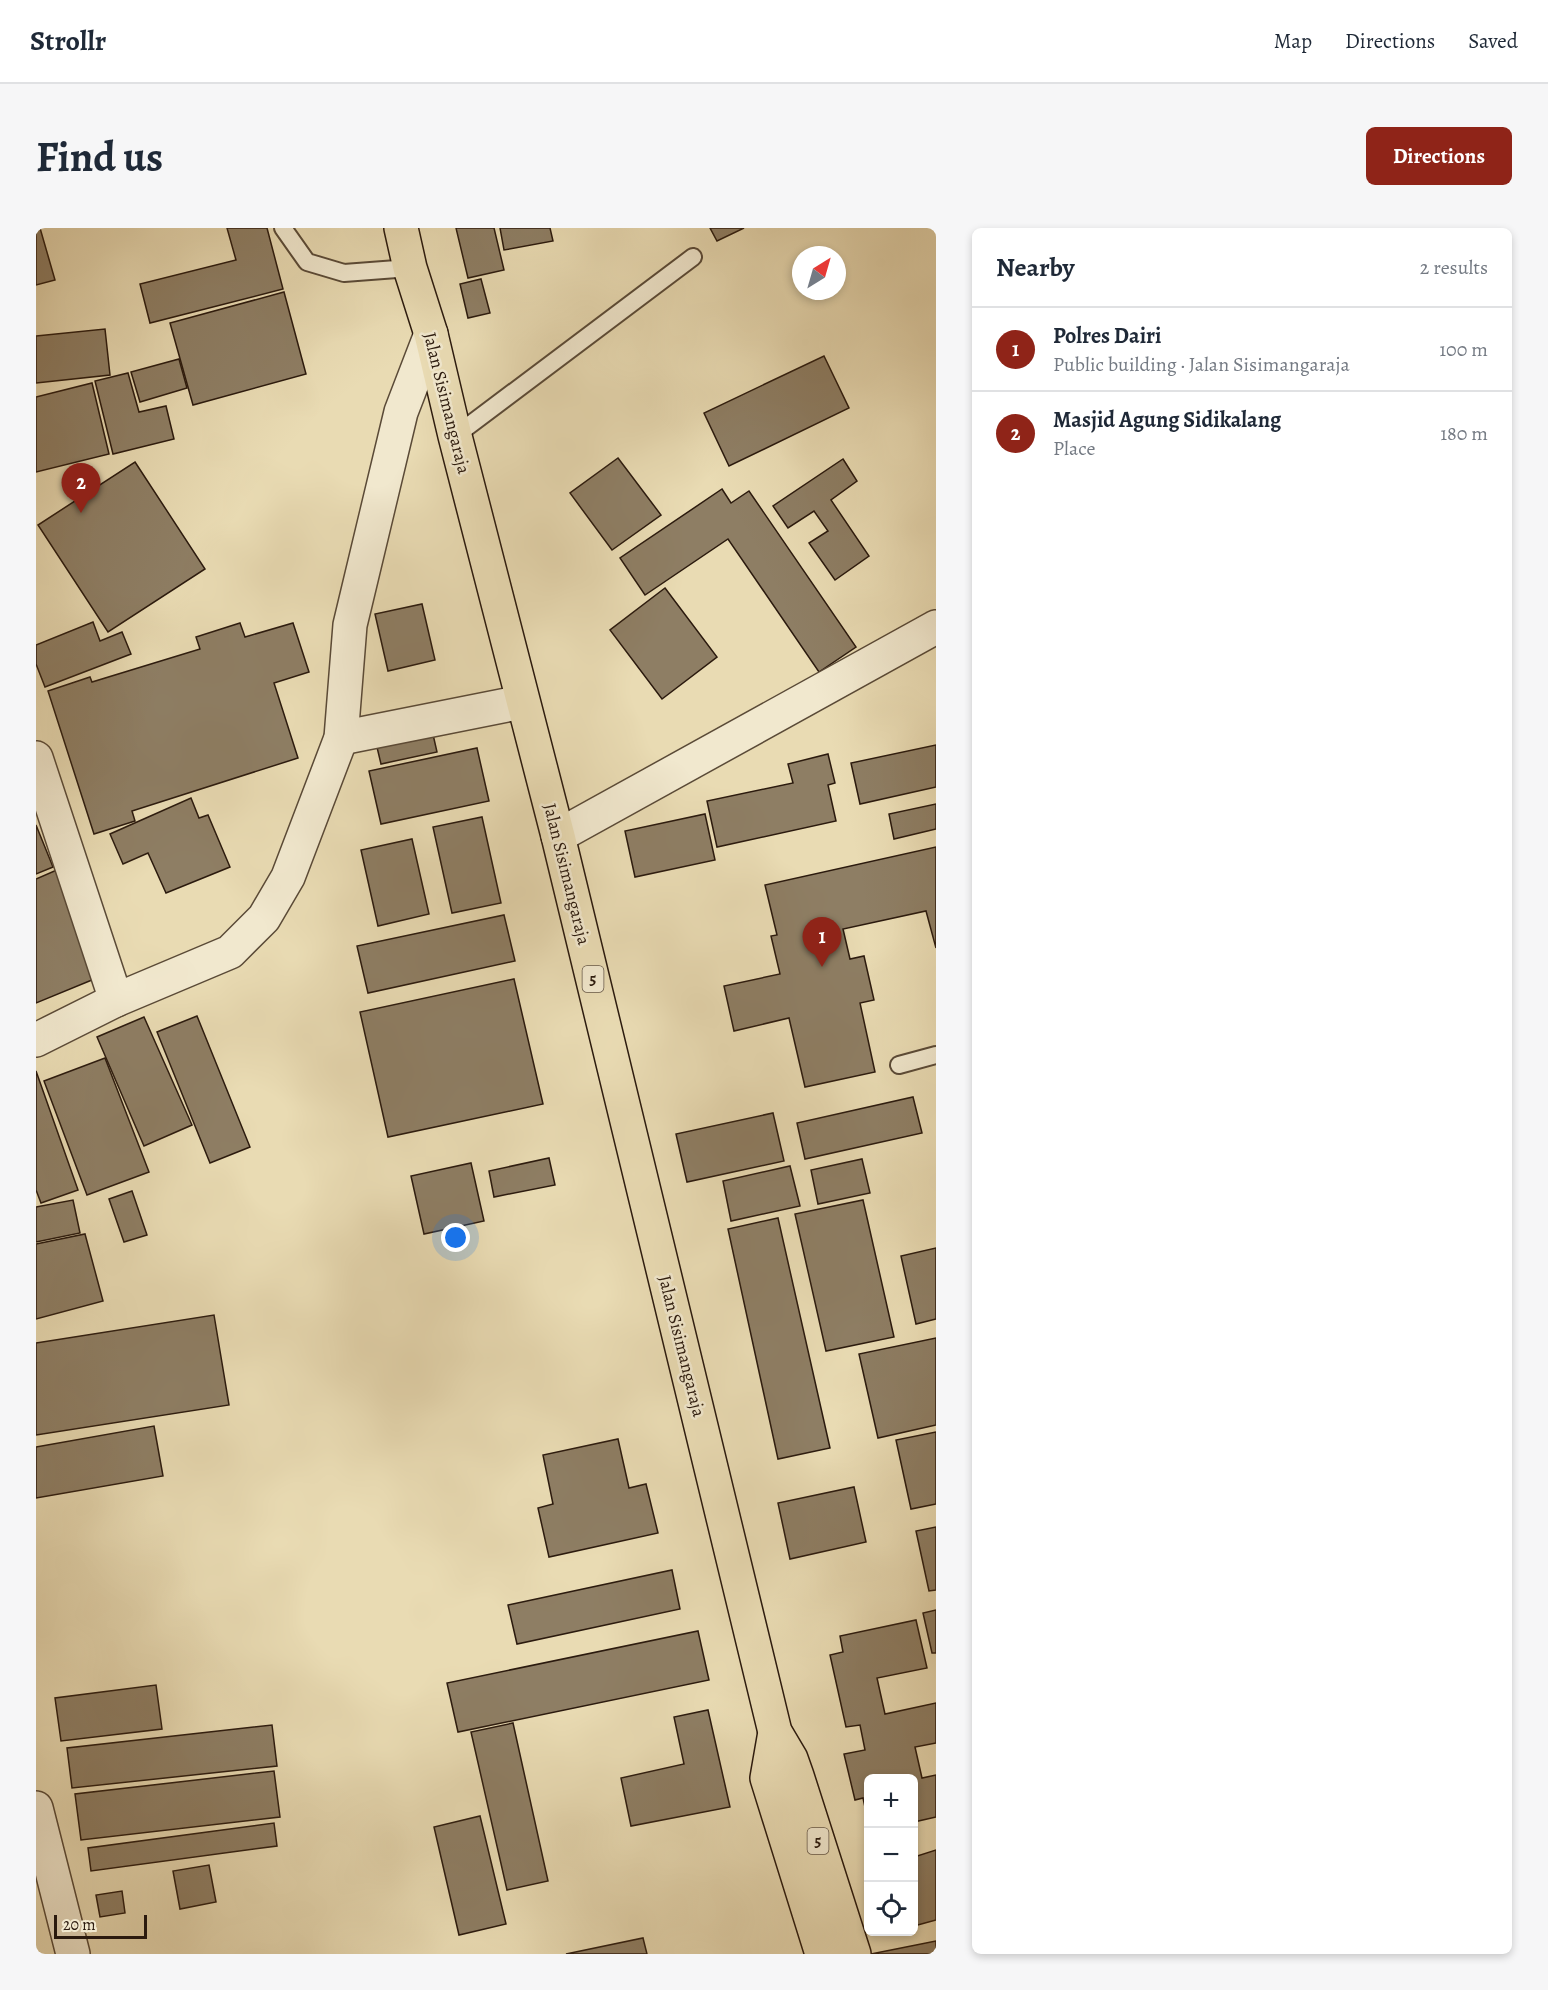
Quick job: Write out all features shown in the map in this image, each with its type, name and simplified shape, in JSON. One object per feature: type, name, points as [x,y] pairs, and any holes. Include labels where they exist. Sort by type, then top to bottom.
[{"type":"highway","name":"Jalan Sisimangaraja","points":[[401,228],[410,268],[431,334],[522,702],[558,836],[775,1732],[791,1759],[854,1954]]},
{"type":"highway","name":"Jalan Sisimangaraja","points":[[775,1732],[767,1778],[822,1954]]},
{"type":"street","points":[[36,1040],[116,1000],[230,952],[264,918],[288,877],[341,738],[350,625],[401,412],[431,334]]},
{"type":"street","points":[[558,836],[936,627]]},
{"type":"street","points":[[341,738],[522,702]]},
{"type":"street","points":[[36,758],[116,1000]]},
{"type":"street","points":[[36,1808],[73,1954]]},
{"type":"lane","points":[[283,228],[307,262],[344,273],[410,268]]},
{"type":"lane","points":[[455,436],[693,257]]},
{"type":"lane","points":[[899,1065],[936,1055]]},
{"type":"building","points":[[36,228],[40,228],[55,280],[36,285]]},
{"type":"building","points":[[227,228],[267,228],[283,289],[150,323],[140,284],[236,260]]},
{"type":"building","points":[[456,228],[494,228],[504,270],[468,278]]},
{"type":"building","points":[[500,228],[550,228],[553,241],[504,250]]},
{"type":"building","points":[[710,228],[744,228],[717,241]]},
{"type":"building","points":[[481,279],[490,313],[468,318],[460,284]]},
{"type":"building","points":[[284,292],[306,374],[193,405],[170,323]]},
{"type":"building","points":[[105,329],[110,375],[36,383],[36,336]]},
{"type":"building","points":[[824,356],[849,408],[729,466],[704,413]]},
{"type":"building","points":[[179,359],[187,388],[140,402],[131,372]]},
{"type":"building","points":[[128,373],[139,412],[166,406],[174,439],[113,454],[95,381]]},
{"type":"building","points":[[92,383],[109,454],[36,472],[36,397]]},
{"type":"building","points":[[618,458],[661,515],[612,550],[570,493]]},
{"type":"building","points":[[843,459],[857,481],[831,500],[869,556],[835,580],[809,543],[828,531],[814,511],[788,528],[773,506]]},
{"type":"building","points":[[135,462],[205,569],[108,632],[38,525]]},
{"type":"building","points":[[722,489],[731,503],[749,491],[856,647],[819,672],[728,539],[645,595],[620,558]]},
{"type":"building","points":[[665,588],[717,657],[662,699],[610,630]]},
{"type":"building","points":[[422,604],[435,660],[388,671],[375,614]]},
{"type":"building","points":[[93,622],[100,641],[122,632],[131,654],[45,687],[36,664],[36,645]]},
{"type":"building","points":[[240,623],[245,637],[293,623],[309,672],[274,683],[298,758],[132,811],[135,821],[94,834],[48,691],[90,677],[92,682],[200,649],[196,637]]},
{"type":"building","points":[[432,730],[437,752],[381,764],[376,743]]},
{"type":"building","points":[[936,745],[936,787],[860,804],[851,763]]},
{"type":"building","points":[[477,748],[489,801],[381,824],[369,771]]},
{"type":"building","points":[[828,754],[835,783],[828,785],[836,821],[717,847],[707,801],[793,783],[788,764]]},
{"type":"building","points":[[191,798],[199,818],[208,815],[230,867],[166,893],[148,853],[123,864],[110,834]]},
{"type":"building","points":[[936,804],[936,829],[894,839],[889,814]]},
{"type":"building","points":[[705,814],[715,860],[635,877],[625,831]]},
{"type":"building","points":[[482,817],[501,903],[452,913],[433,827]]},
{"type":"building","points":[[36,825],[53,867],[36,874]]},
{"type":"building","points":[[412,839],[429,914],[378,926],[361,850]]},
{"type":"building","points":[[936,847],[936,948],[926,911],[843,929],[850,959],[864,956],[874,1000],[860,1003],[875,1072],[805,1087],[789,1018],[734,1031],[724,986],[780,974],[771,936],[777,935],[765,885]]},
{"type":"building","points":[[59,869],[104,975],[36,1003],[36,879]]},
{"type":"building","points":[[504,915],[515,961],[368,993],[357,946]]},
{"type":"building","points":[[514,979],[543,1104],[388,1137],[360,1012]]},
{"type":"building","points":[[197,1016],[250,1147],[210,1163],[157,1032]]},
{"type":"building","points":[[144,1017],[192,1125],[144,1146],[97,1037]]},
{"type":"building","points":[[105,1058],[149,1172],[87,1195],[44,1081]]},
{"type":"building","points":[[36,1071],[78,1190],[41,1203],[36,1190]]},
{"type":"building","points":[[913,1097],[922,1133],[805,1159],[797,1123]]},
{"type":"building","points":[[773,1113],[784,1161],[687,1182],[676,1134]]},
{"type":"building","points":[[549,1158],[555,1185],[494,1197],[489,1171]]},
{"type":"building","points":[[862,1159],[870,1193],[818,1204],[811,1170]]},
{"type":"building","points":[[471,1163],[484,1221],[424,1234],[411,1176]]},
{"type":"building","points":[[790,1166],[800,1206],[731,1221],[723,1181]]},
{"type":"building","points":[[132,1191],[147,1235],[124,1242],[109,1199]]},
{"type":"building","points":[[73,1200],[80,1233],[36,1242],[36,1207]]},
{"type":"building","points":[[863,1200],[894,1337],[826,1351],[795,1214]]},
{"type":"building","points":[[778,1218],[830,1448],[778,1459],[728,1229]]},
{"type":"building","points":[[85,1234],[103,1301],[36,1319],[36,1244]]},
{"type":"building","points":[[936,1248],[936,1319],[916,1324],[901,1256]]},
{"type":"building","points":[[214,1315],[229,1405],[36,1435],[36,1343]]},
{"type":"building","points":[[936,1338],[936,1425],[878,1438],[859,1354]]},
{"type":"building","points":[[154,1426],[163,1476],[36,1498],[36,1447]]},
{"type":"building","points":[[936,1432],[936,1504],[911,1509],[896,1440]]},
{"type":"building","points":[[618,1439],[629,1488],[646,1484],[658,1533],[549,1557],[538,1508],[553,1504],[543,1455]]},
{"type":"building","points":[[854,1487],[866,1542],[790,1559],[778,1503]]},
{"type":"building","points":[[936,1527],[936,1590],[929,1591],[916,1531]]},
{"type":"building","points":[[672,1570],[680,1609],[517,1644],[508,1605]]},
{"type":"building","points":[[936,1610],[936,1653],[932,1653],[923,1613]]},
{"type":"building","points":[[916,1620],[927,1668],[877,1678],[885,1714],[936,1703],[936,1743],[915,1747],[922,1778],[936,1775],[936,1817],[918,1821],[918,1774],[864,1774],[864,1803],[863,1798],[855,1800],[844,1754],[865,1750],[860,1725],[846,1727],[830,1655],[843,1652],[840,1636]]},
{"type":"building","points":[[698,1631],[709,1680],[458,1732],[447,1683]]},
{"type":"building","points":[[156,1685],[162,1729],[61,1741],[55,1698]]},
{"type":"building","points":[[708,1710],[730,1807],[631,1826],[621,1778],[684,1764],[674,1717]]},
{"type":"building","points":[[513,1723],[548,1881],[507,1890],[471,1732]]},
{"type":"building","points":[[272,1725],[277,1766],[72,1788],[67,1748]]},
{"type":"building","points":[[274,1771],[280,1817],[81,1840],[75,1794]]},
{"type":"building","points":[[480,1816],[506,1924],[459,1935],[434,1827]]},
{"type":"building","points":[[274,1823],[277,1846],[91,1871],[88,1848]]},
{"type":"building","points":[[936,1850],[936,1920],[918,1925],[918,1882],[918,1856]]},
{"type":"building","points":[[209,1865],[216,1902],[180,1909],[173,1871]]},
{"type":"building","points":[[122,1891],[125,1913],[100,1917],[96,1895]]},
{"type":"building","points":[[643,1938],[647,1954],[566,1954]]},
{"type":"building","points":[[936,1941],[936,1954],[871,1954]]},
{"type":"place","name":"Masjid Agung Sidikalang","points":[[81,513]]},
{"type":"place","name":"Polres Dairi","points":[[822,967]]}]
